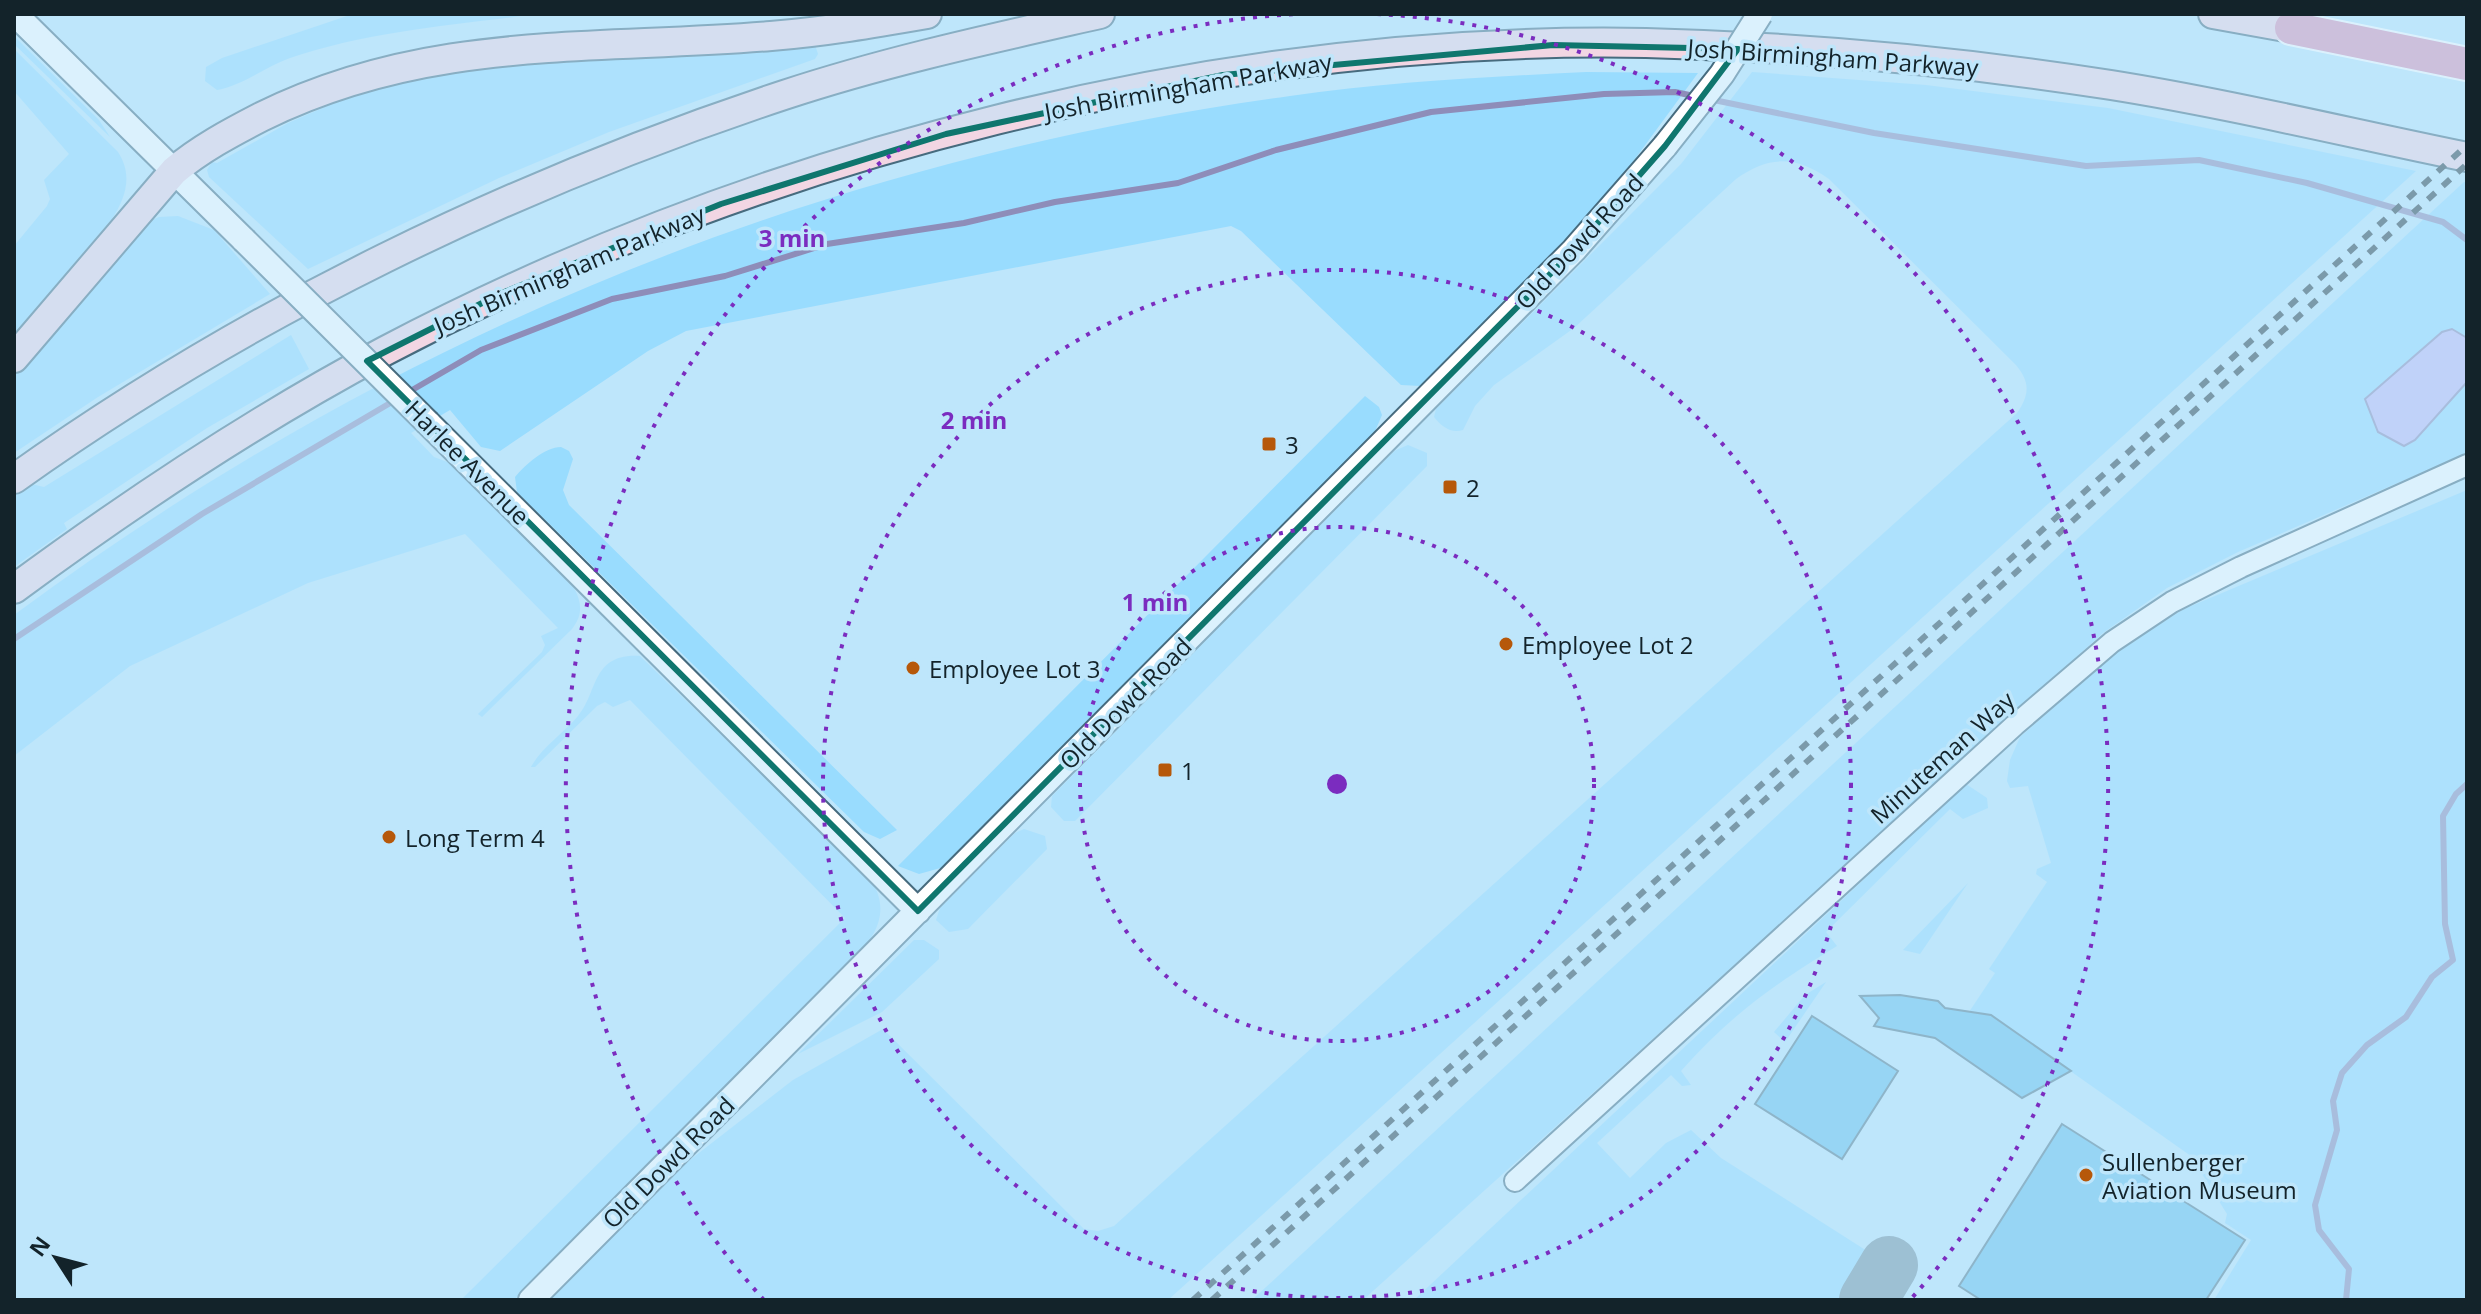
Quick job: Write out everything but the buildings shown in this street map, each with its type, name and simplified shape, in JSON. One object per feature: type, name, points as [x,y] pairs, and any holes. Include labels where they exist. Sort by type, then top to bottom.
[{"type":"highway","points":[[2291,28],[2467,52]]},
{"type":"highway","points":[[2291,28],[2467,64]]},
{"type":"main road","points":[[14,358],[174,171],[196,153],[294,101],[349,81],[432,61],[513,48],[808,33],[927,14]]},
{"type":"main road","points":[[14,479],[72,437],[210,353],[339,282],[473,216],[607,159],[786,95],[952,47],[1100,14]]},
{"type":"main road","points":[[2213,14],[2291,28]]},
{"type":"main road","name":"Josh Birmingham Parkway","points":[[14,589],[105,521],[369,360],[502,293],[588,255],[721,204],[870,155],[1038,111],[1192,81],[1411,53],[1553,45],[1646,43],[1818,53],[1930,61],[2117,86],[2467,157]]},
{"type":"street","name":"Harlee Avenue","points":[[15,14],[918,911]]},
{"type":"street","name":"Old Dowd Road","points":[[531,1300],[1574,250],[1665,146],[1722,74],[1760,14]]},
{"type":"street","name":"Minuteman Way","points":[[1515,1181],[2015,725],[2112,642],[2172,602],[2241,567],[2467,465]]},
{"type":"highlighted area","points":[[1553,45],[1738,49],[1665,146],[1574,250],[918,911],[367,361],[502,293],[721,204],[946,134],[1223,75]]},
{"type":"shaded area","points":[[353,14],[537,14],[350,41],[290,58],[217,90],[205,81],[206,67],[222,58]]},
{"type":"shaded area","points":[[14,36],[99,120],[110,137],[14,44]]},
{"type":"shaded area","points":[[815,45],[818,54],[815,59],[609,132],[499,178],[308,269],[209,177],[207,170],[212,162],[217,163],[288,123],[350,96],[482,64]]},
{"type":"shaded area","points":[[14,49],[118,152],[125,169],[126,186],[112,219],[14,334],[14,246],[47,206],[50,199],[44,180],[69,154],[14,91]]},
{"type":"shaded area","points":[[1586,72],[1698,73],[1607,197],[1421,386],[1401,385],[1241,231],[1231,226],[686,331],[648,351],[500,451],[481,447],[450,410],[411,433],[434,457],[450,463],[574,588],[579,599],[580,614],[572,629],[482,717],[478,714],[542,652],[545,645],[541,636],[558,628],[465,534],[308,583],[130,666],[14,756],[14,615],[158,515],[307,424],[461,344],[619,274],[781,214],[946,165],[1116,125],[1327,91]]},
{"type":"shaded area","points":[[1752,72],[1926,85],[2108,108],[2416,171],[1168,1300],[548,1300],[686,1163],[793,1080],[883,1029],[1084,1229],[1098,1231],[1114,1226],[2017,413],[2027,388],[2016,365],[1829,179],[1805,166],[1782,161],[1760,166],[1736,179],[1574,328],[1494,385],[1475,406],[1463,430],[1447,428],[1434,417],[1436,409],[1681,164]]},
{"type":"shaded area","points":[[2467,182],[2467,453],[2238,552],[2167,588],[2103,633],[1363,1300],[1252,1300]]},
{"type":"shaded area","points":[[178,216],[214,230],[270,294],[98,397],[14,453],[14,371],[145,223],[159,217]]},
{"type":"shaded area","points":[[2452,329],[2467,338],[2467,382],[2415,440],[2404,446],[2378,432],[2365,399],[2442,332]]},
{"type":"shaded area","points":[[291,335],[309,369],[207,428],[64,523],[67,529],[14,567],[14,495],[31,484],[44,487]]},
{"type":"shaded area","points":[[1365,396],[1379,407],[1382,415],[1373,436],[944,867],[919,874],[898,866]]},
{"type":"shaded area","points":[[1408,445],[1427,453],[1427,466],[1075,821],[1064,821],[1051,807],[1052,796],[1394,451]]},
{"type":"shaded area","points":[[561,447],[569,451],[573,459],[563,490],[569,505],[897,830],[880,839],[864,832],[517,492],[515,477],[519,472],[542,453]]},
{"type":"shaded area","points":[[2467,490],[2467,1300],[2214,1300],[2251,1240],[2225,1223],[2227,1214],[2191,1156],[1991,1015],[1969,1012],[1995,973],[1989,969],[2047,882],[2036,874],[2037,869],[2051,863],[2028,786],[2010,788],[2007,781],[2010,760],[2020,737],[2120,649],[2184,609]]},
{"type":"shaded area","points":[[640,656],[872,881],[880,902],[879,920],[858,956],[514,1300],[461,1300],[845,918],[630,700],[613,707],[605,702],[597,706],[535,767],[531,767],[578,716],[604,668],[624,657]]},
{"type":"shaded area","points":[[1966,784],[1987,798],[1988,808],[1963,819],[1950,809],[1826,932],[1837,946],[1754,1002],[1681,1071],[1691,1085],[1682,1086],[1671,1075],[1597,1143],[1630,1178],[1666,1143],[1691,1130],[1721,1158],[1867,1251],[1838,1300],[1414,1300]]},
{"type":"shaded area","points":[[1024,829],[1045,836],[1047,849],[968,929],[949,932],[936,920],[940,908],[1015,833]]},
{"type":"shaded area","points":[[1968,883],[1920,954],[1903,950]]},
{"type":"shaded area","points":[[914,940],[924,940],[939,950],[939,959],[882,1012],[798,1054]]},
{"type":"shaded area","points":[[1826,982],[1785,1042],[1774,1032],[1805,995]]},
{"type":"waterway","points":[[407,393],[481,350],[612,299],[725,276],[827,244],[964,223],[1055,202],[1178,183],[1276,150],[1431,112],[1604,94],[1675,92],[1694,96]]},
{"type":"waterway","points":[[1709,99],[1874,133],[2086,166],[2199,160],[2307,183],[2443,222],[2467,240]]},
{"type":"waterway","points":[[14,639],[202,514],[397,399]]},
{"type":"waterway","points":[[2346,1300],[2349,1269],[2319,1230],[2315,1205],[2337,1130],[2333,1101],[2342,1073],[2367,1045],[2406,1017],[2432,977],[2453,960],[2445,924],[2443,816],[2456,794],[2467,784]]},
{"type":"taxiway","points":[[1868,1300],[1889,1265]]},
{"type":"railway","points":[[1193,1300],[2467,145]]},
{"type":"railway","points":[[1212,1300],[2467,164]]},
{"type":"place","name":"3","points":[[1269,444]]},
{"type":"place","name":"2","points":[[1450,487]]},
{"type":"place","name":"Employee Lot 2","points":[[1506,644]]},
{"type":"place","name":"Employee Lot 3","points":[[913,668]]},
{"type":"place","name":"1","points":[[1165,770]]},
{"type":"place","name":"Long Term 4","points":[[389,837]]},
{"type":"place","name":"Sullenberger Aviation Museum","points":[[2086,1175]]}]
